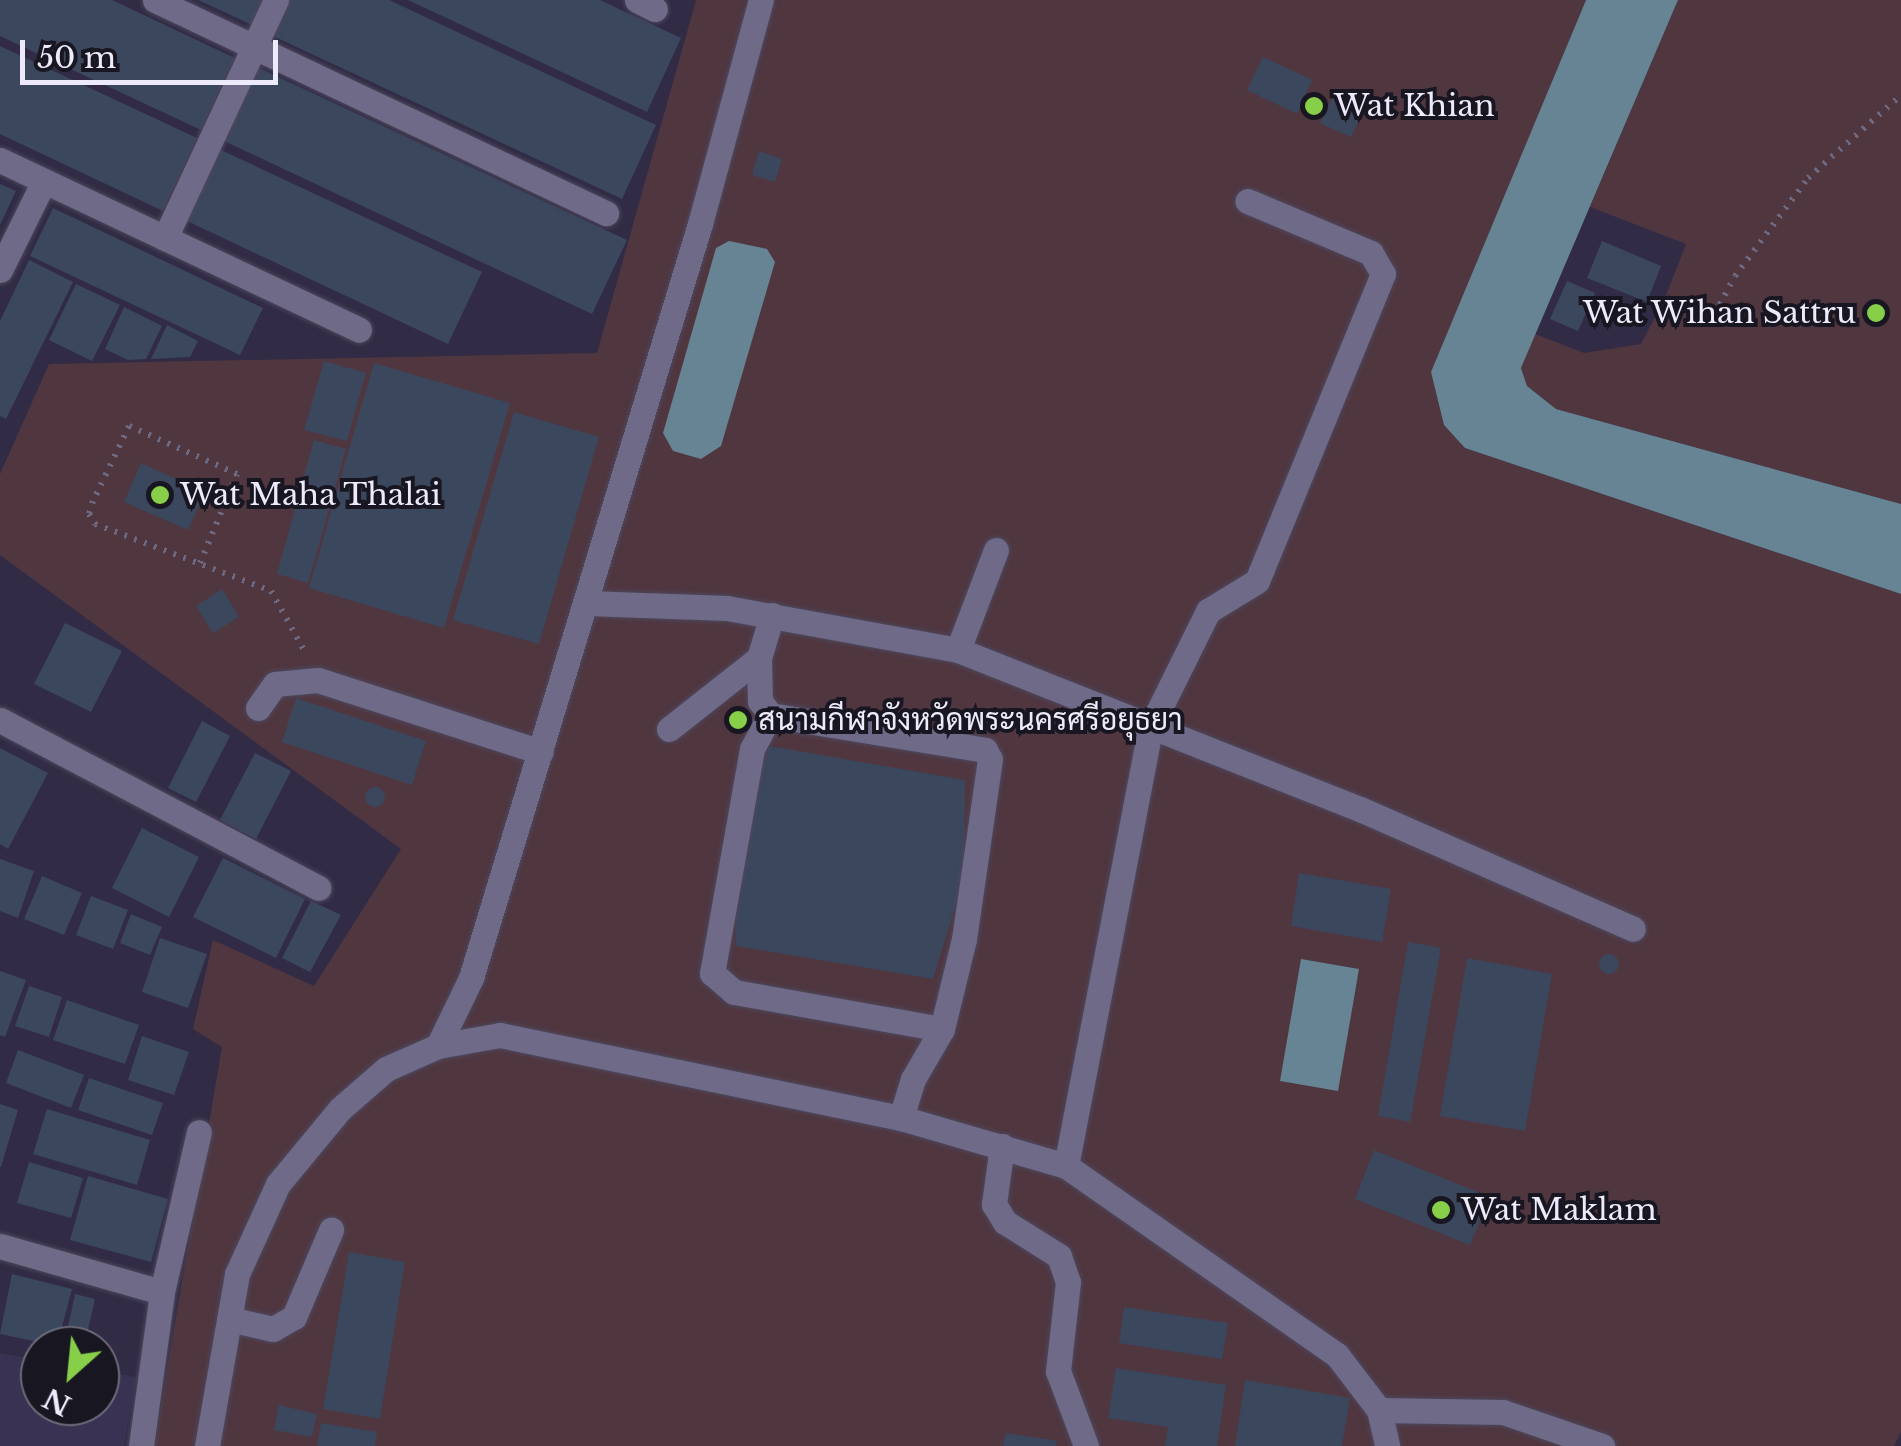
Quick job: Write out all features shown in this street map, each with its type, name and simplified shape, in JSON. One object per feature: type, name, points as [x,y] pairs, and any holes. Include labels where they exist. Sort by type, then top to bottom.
[{"type":"street","points":[[155,0],[606,213]]},
{"type":"street","points":[[164,238],[276,0]]},
{"type":"street","points":[[438,1046],[471,978],[541,752],[761,0]]},
{"type":"street","points":[[0,160],[359,330]]},
{"type":"street","points":[[0,270],[44,180]]},
{"type":"street","points":[[1066,1166],[1150,728],[1208,611],[1257,581],[1383,274],[1371,253],[1247,201]]},
{"type":"street","points":[[958,650],[996,550]]},
{"type":"street","points":[[586,604],[772,614],[958,650],[1360,809],[1633,929]]},
{"type":"street","points":[[772,614],[759,658],[760,701],[770,715],[985,750],[990,759],[964,939],[942,1029],[913,1079],[901,1118]]},
{"type":"street","points":[[670,729],[759,658]]},
{"type":"street","points":[[258,708],[276,684],[318,680],[541,752]]},
{"type":"street","points":[[770,715],[752,749],[712,973],[734,992],[942,1029]]},
{"type":"street","points":[[0,720],[318,888]]},
{"type":"street","points":[[207,1446],[238,1274],[278,1184],[340,1109],[386,1069],[438,1046],[500,1035],[901,1118],[1066,1166],[1337,1355],[1379,1410],[1387,1446]]},
{"type":"street","points":[[141,1446],[162,1292],[199,1132]]},
{"type":"street","points":[[1002,1146],[994,1204],[1004,1222],[1059,1256],[1068,1282],[1058,1371],[1086,1446]]},
{"type":"street","points":[[230,1319],[273,1329],[294,1318],[331,1230]]},
{"type":"street","points":[[0,1246],[162,1292]]},
{"type":"street","points":[[1379,1410],[1503,1412],[1602,1446]]},
{"type":"path","points":[[1710,323],[1736,276],[1808,178],[1901,95]]},
{"type":"path","points":[[200,564],[237,474],[129,426],[89,514],[96,524],[200,564],[271,591],[318,680]]},
{"type":"shaded area","name":"สนามกีฬาจังหวัดพระนครศรีอยุธยา","points":[[696,0],[1586,0],[1431,373],[1465,448],[1901,594],[1901,1432],[1894,1446],[154,1446],[222,1047],[193,1029],[213,940],[314,986],[401,849],[0,555],[0,474],[49,364],[597,353]]},
{"type":"shaded area","points":[[1678,0],[1901,0],[1901,504],[1556,409],[1527,386],[1521,368],[1535,334],[1584,353],[1641,344],[1665,298],[1686,244],[1590,207]]},
{"type":"shaded area","points":[[0,1353],[20,1356],[20,1426],[120,1426],[120,1374],[136,1377],[124,1446],[0,1446]]},
{"type":"water","points":[[1586,0],[1678,0],[1521,368],[1527,386],[1556,409],[1901,504],[1901,594],[1465,448],[1444,425],[1431,372]]},
{"type":"water","points":[[729,241],[767,249],[775,262],[721,446],[701,459],[673,451],[663,433],[716,248]]},
{"type":"water","points":[[1301,959],[1359,969],[1338,1091],[1280,1081]]},
{"type":"building","points":[[0,0],[112,0],[235,58],[201,130],[0,36]]},
{"type":"building","points":[[198,0],[263,0],[252,25]]},
{"type":"building","points":[[290,0],[389,0],[656,125],[622,199],[273,36]]},
{"type":"building","points":[[408,0],[600,0],[681,38],[647,112]]},
{"type":"building","points":[[0,46],[197,138],[163,211],[0,134]]},
{"type":"building","points":[[1263,57],[1312,80],[1297,114],[1247,90]]},
{"type":"building","points":[[259,68],[627,240],[592,314],[224,141]]},
{"type":"building","points":[[1335,93],[1365,107],[1351,137],[1320,123]]},
{"type":"building","points":[[221,150],[482,272],[448,344],[187,221]]},
{"type":"building","points":[[759,151],[782,159],[775,182],[752,175]]},
{"type":"building","points":[[0,184],[16,191],[0,225]]},
{"type":"building","points":[[53,208],[263,308],[240,355],[30,256]]},
{"type":"building","points":[[1602,241],[1661,266],[1647,302],[1587,278]]},
{"type":"building","points":[[29,260],[73,282],[6,419],[0,416],[0,321]]},
{"type":"building","points":[[1567,281],[1595,293],[1578,331],[1550,319]]},
{"type":"building","points":[[76,284],[120,305],[92,361],[49,340]]},
{"type":"building","points":[[124,307],[162,326],[146,359],[128,360],[105,349]]},
{"type":"building","points":[[167,325],[198,341],[190,357],[151,359]]},
{"type":"building","points":[[324,361],[366,373],[347,441],[304,430]]},
{"type":"building","points":[[374,363],[510,403],[444,628],[309,588]]},
{"type":"building","points":[[514,412],[599,437],[539,644],[453,620]]},
{"type":"building","points":[[314,440],[346,449],[308,583],[277,574]]},
{"type":"building","points":[[141,463],[205,492],[188,530],[124,502]]},
{"type":"building","points":[[222,589],[239,617],[213,633],[196,606]]},
{"type":"building","points":[[65,623],[122,651],[91,712],[34,684]]},
{"type":"building","points":[[296,698],[426,741],[412,785],[282,742]]},
{"type":"building","points":[[202,721],[230,736],[196,802],[168,788]]},
{"type":"building","points":[[769,746],[965,780],[964,878],[933,979],[736,946],[736,894],[754,787]]},
{"type":"building","points":[[0,748],[48,773],[8,849],[0,844]]},
{"type":"building","points":[[255,753],[291,771],[256,839],[220,820]]},
{"type":"building","points":[[375,787],[385,797],[375,807],[365,797]]},
{"type":"building","points":[[142,828],[199,857],[169,917],[112,888]]},
{"type":"building","points":[[223,858],[305,899],[276,958],[193,917]]},
{"type":"building","points":[[0,859],[34,871],[18,918],[0,911]]},
{"type":"building","points":[[1299,873],[1391,889],[1382,942],[1291,926]]},
{"type":"building","points":[[42,876],[82,893],[64,935],[24,919]]},
{"type":"building","points":[[91,896],[128,910],[113,949],[76,935]]},
{"type":"building","points":[[311,901],[341,915],[310,972],[282,958]]},
{"type":"building","points":[[131,914],[162,927],[150,955],[120,943]]},
{"type":"building","points":[[160,938],[207,954],[188,1008],[142,992]]},
{"type":"building","points":[[1408,942],[1441,948],[1410,1122],[1378,1116]]},
{"type":"building","points":[[1609,954],[1619,964],[1609,974],[1599,964]]},
{"type":"building","points":[[1467,958],[1552,974],[1525,1131],[1440,1116]]},
{"type":"building","points":[[0,971],[26,980],[5,1037],[0,1035]]},
{"type":"building","points":[[29,986],[62,997],[49,1037],[15,1026]]},
{"type":"building","points":[[67,1000],[139,1025],[125,1064],[53,1040]]},
{"type":"building","points":[[142,1036],[189,1052],[174,1095],[128,1080]]},
{"type":"building","points":[[18,1050],[84,1075],[71,1108],[6,1083]]},
{"type":"building","points":[[89,1078],[163,1103],[152,1135],[78,1110]]},
{"type":"building","points":[[0,1104],[18,1110],[1,1167],[0,1167]]},
{"type":"building","points":[[47,1109],[150,1140],[137,1185],[33,1154]]},
{"type":"building","points":[[1374,1150],[1490,1197],[1470,1245],[1355,1199]]},
{"type":"building","points":[[29,1162],[83,1178],[71,1218],[17,1203]]},
{"type":"building","points":[[88,1176],[168,1199],[151,1262],[70,1240]]},
{"type":"building","points":[[349,1252],[405,1262],[380,1419],[323,1409]]},
{"type":"building","points":[[12,1274],[72,1289],[62,1326],[20,1326],[20,1338],[0,1334]]},
{"type":"building","points":[[75,1294],[95,1299],[89,1326],[68,1326]]},
{"type":"building","points":[[1124,1307],[1228,1323],[1222,1359],[1119,1343]]},
{"type":"building","points":[[1116,1368],[1226,1385],[1217,1446],[1165,1446],[1168,1427],[1108,1418]]},
{"type":"building","points":[[1245,1380],[1350,1398],[1342,1446],[1235,1446]]},
{"type":"building","points":[[279,1405],[317,1414],[312,1437],[274,1430]]},
{"type":"building","points":[[321,1423],[377,1432],[375,1446],[317,1446]]},
{"type":"building","points":[[1006,1433],[1057,1441],[1056,1446],[1003,1446]]},
{"type":"place","name":"Wat Khian","points":[[1314,106]]},
{"type":"place","name":"Wat Wihan Sattru","points":[[1876,313]]},
{"type":"place","name":"Wat Maha Thalai","points":[[160,495]]},
{"type":"place","name":"สนามกีฬาจังหวัดพระนครศรีอยุธยา","points":[[738,720]]},
{"type":"place","name":"Wat Maklam","points":[[1441,1210]]}]
